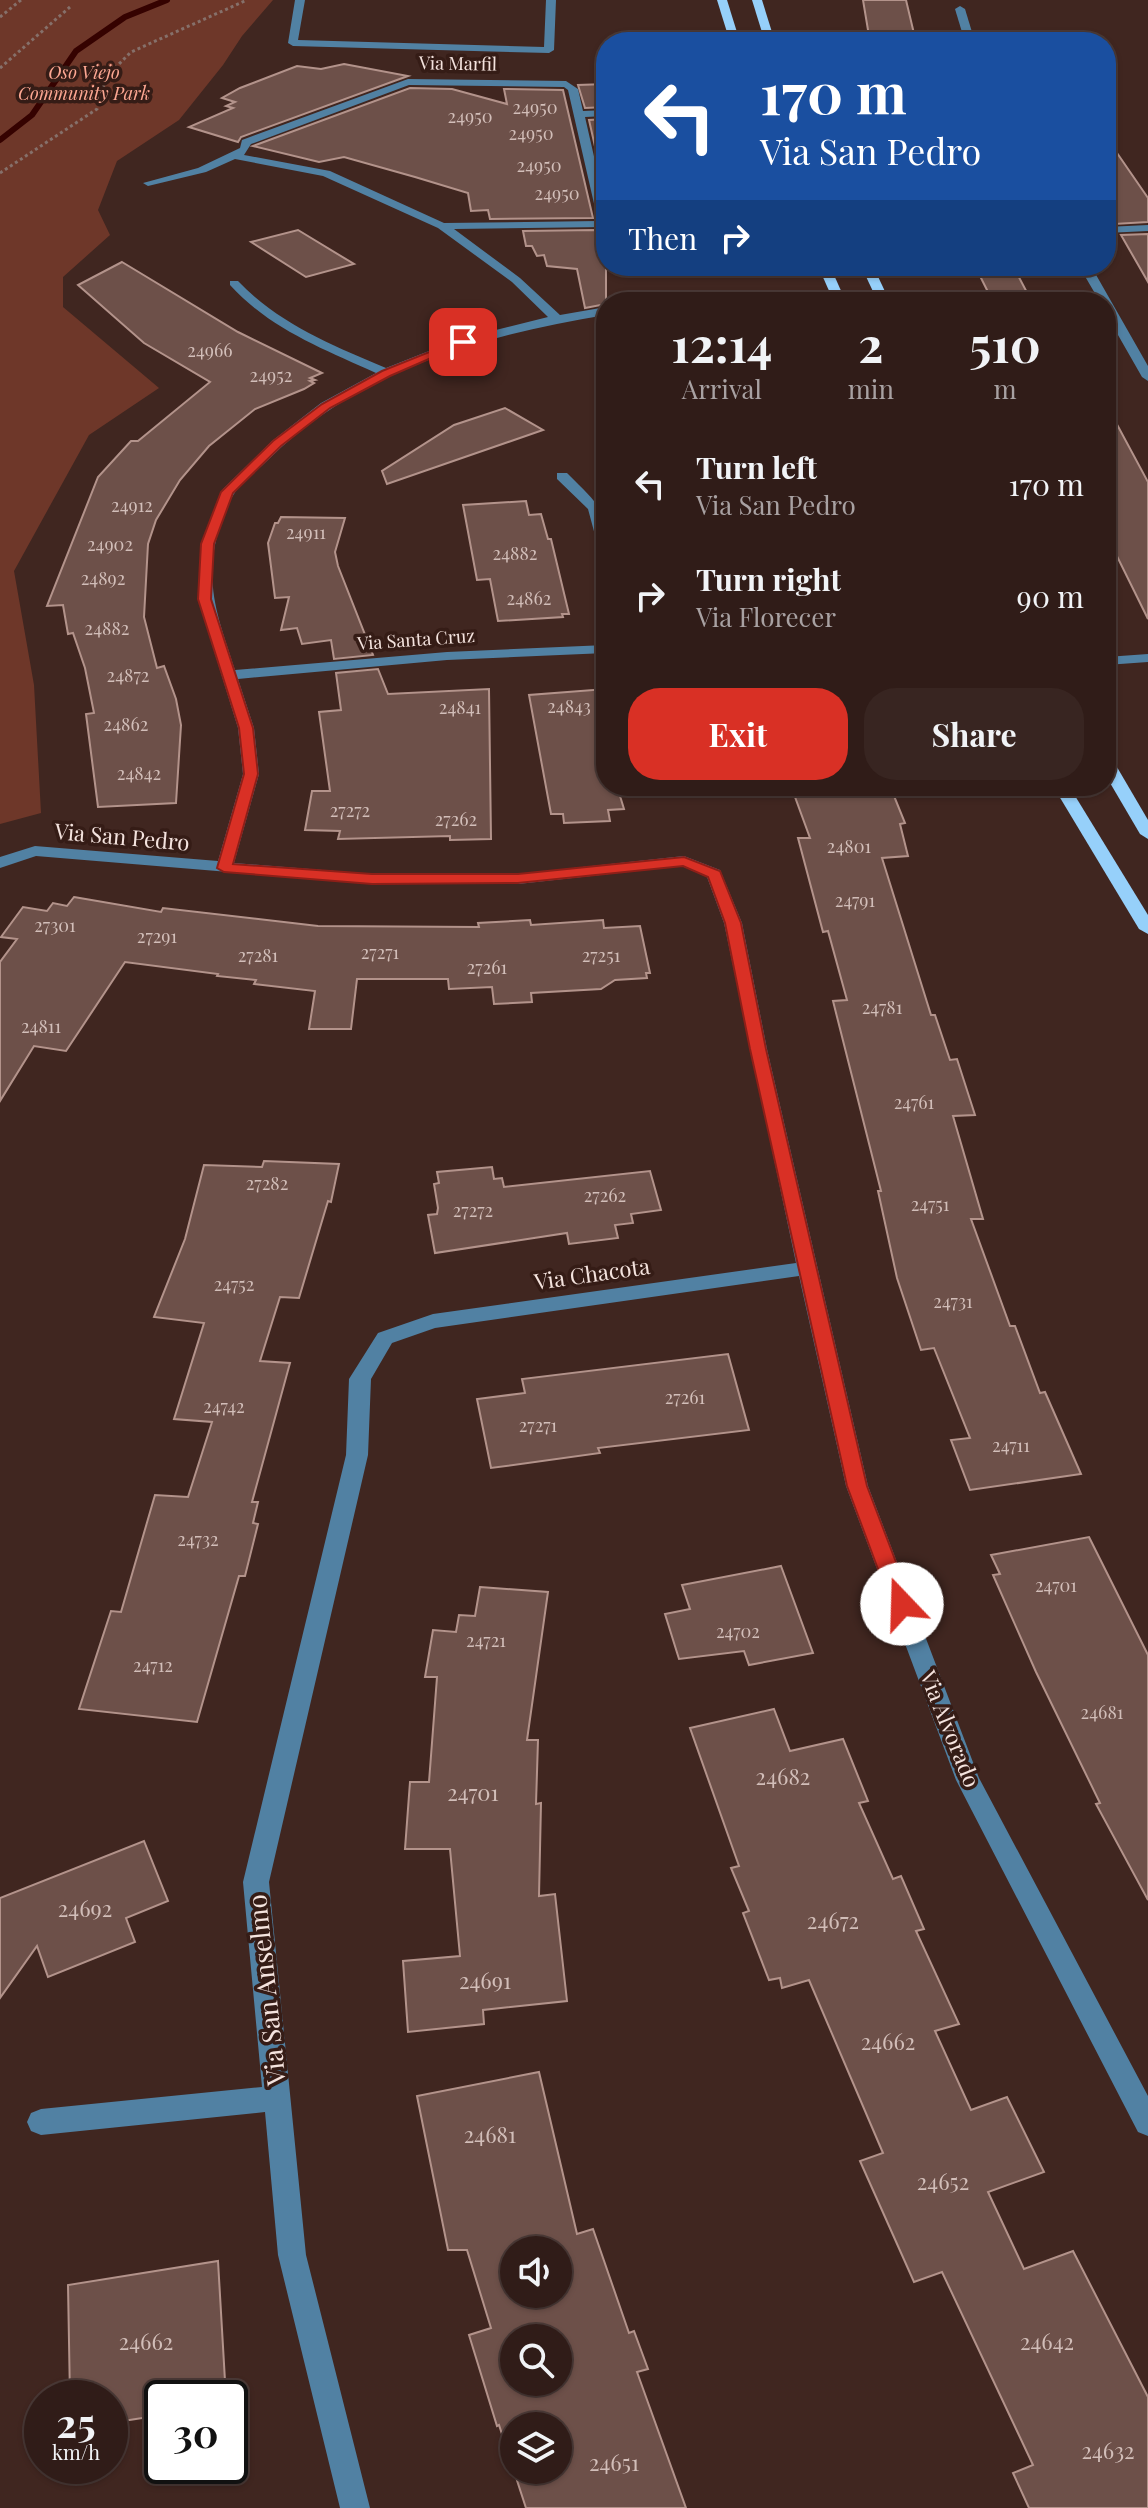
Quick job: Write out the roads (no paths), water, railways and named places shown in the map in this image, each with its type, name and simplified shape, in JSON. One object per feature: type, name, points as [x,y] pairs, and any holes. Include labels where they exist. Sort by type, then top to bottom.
[{"type":"main road","points":[[722,0],[732,32]]},
{"type":"main road","points":[[757,0],[767,32]]},
{"type":"main road","points":[[1116,779],[1148,834]]},
{"type":"main road","points":[[1067,796],[1148,929]]},
{"type":"street","points":[[300,0],[293,43],[549,50],[551,0]]},
{"type":"street","points":[[960,9],[967,32]]},
{"type":"street","name":"Via Marfil","points":[[234,156],[245,149],[246,142],[408,82],[566,84],[573,89],[596,187]]},
{"type":"street","points":[[578,114],[596,113]]},
{"type":"street","points":[[148,183],[202,170],[234,156]]},
{"type":"street","name":"Via Marfil","points":[[234,156],[326,173],[442,226],[516,280],[557,319]]},
{"type":"street","name":"Via Marfil","points":[[442,226],[596,224]]},
{"type":"street","points":[[1116,230],[1148,228]]},
{"type":"street","points":[[234,283],[250,304],[289,328],[386,373]]},
{"type":"street","points":[[224,868],[251,774],[246,728],[205,599],[208,544],[228,492],[277,444],[326,406],[386,373],[463,342],[596,313]]},
{"type":"street","points":[[1116,320],[1148,377]]},
{"type":"street","points":[[562,476],[594,508],[596,515]]},
{"type":"street","name":"Via Santa Cruz","points":[[229,675],[447,656],[596,649]]},
{"type":"street","points":[[1116,660],[1148,658]]},
{"type":"street","name":"Via San Pedro","points":[[0,863],[35,851],[372,879],[518,879],[684,861]]},
{"type":"street","name":"Via Alvorado","points":[[684,861],[714,874],[733,923],[758,1049],[857,1486],[968,1780],[1148,2123]]},
{"type":"street","name":"Via Chacota","points":[[385,1338],[433,1321],[809,1268]]},
{"type":"street","name":"Via San Anselmo","points":[[355,2508],[292,2255],[256,1882],[357,1455],[360,1379],[385,1338]]},
{"type":"street","points":[[41,2122],[277,2098]]},
{"type":"waterway","points":[[0,140],[32,115],[76,51],[125,17],[167,0]]},
{"type":"park label","name":"Oso Viejo Community Park","points":[[84,83]]}]
